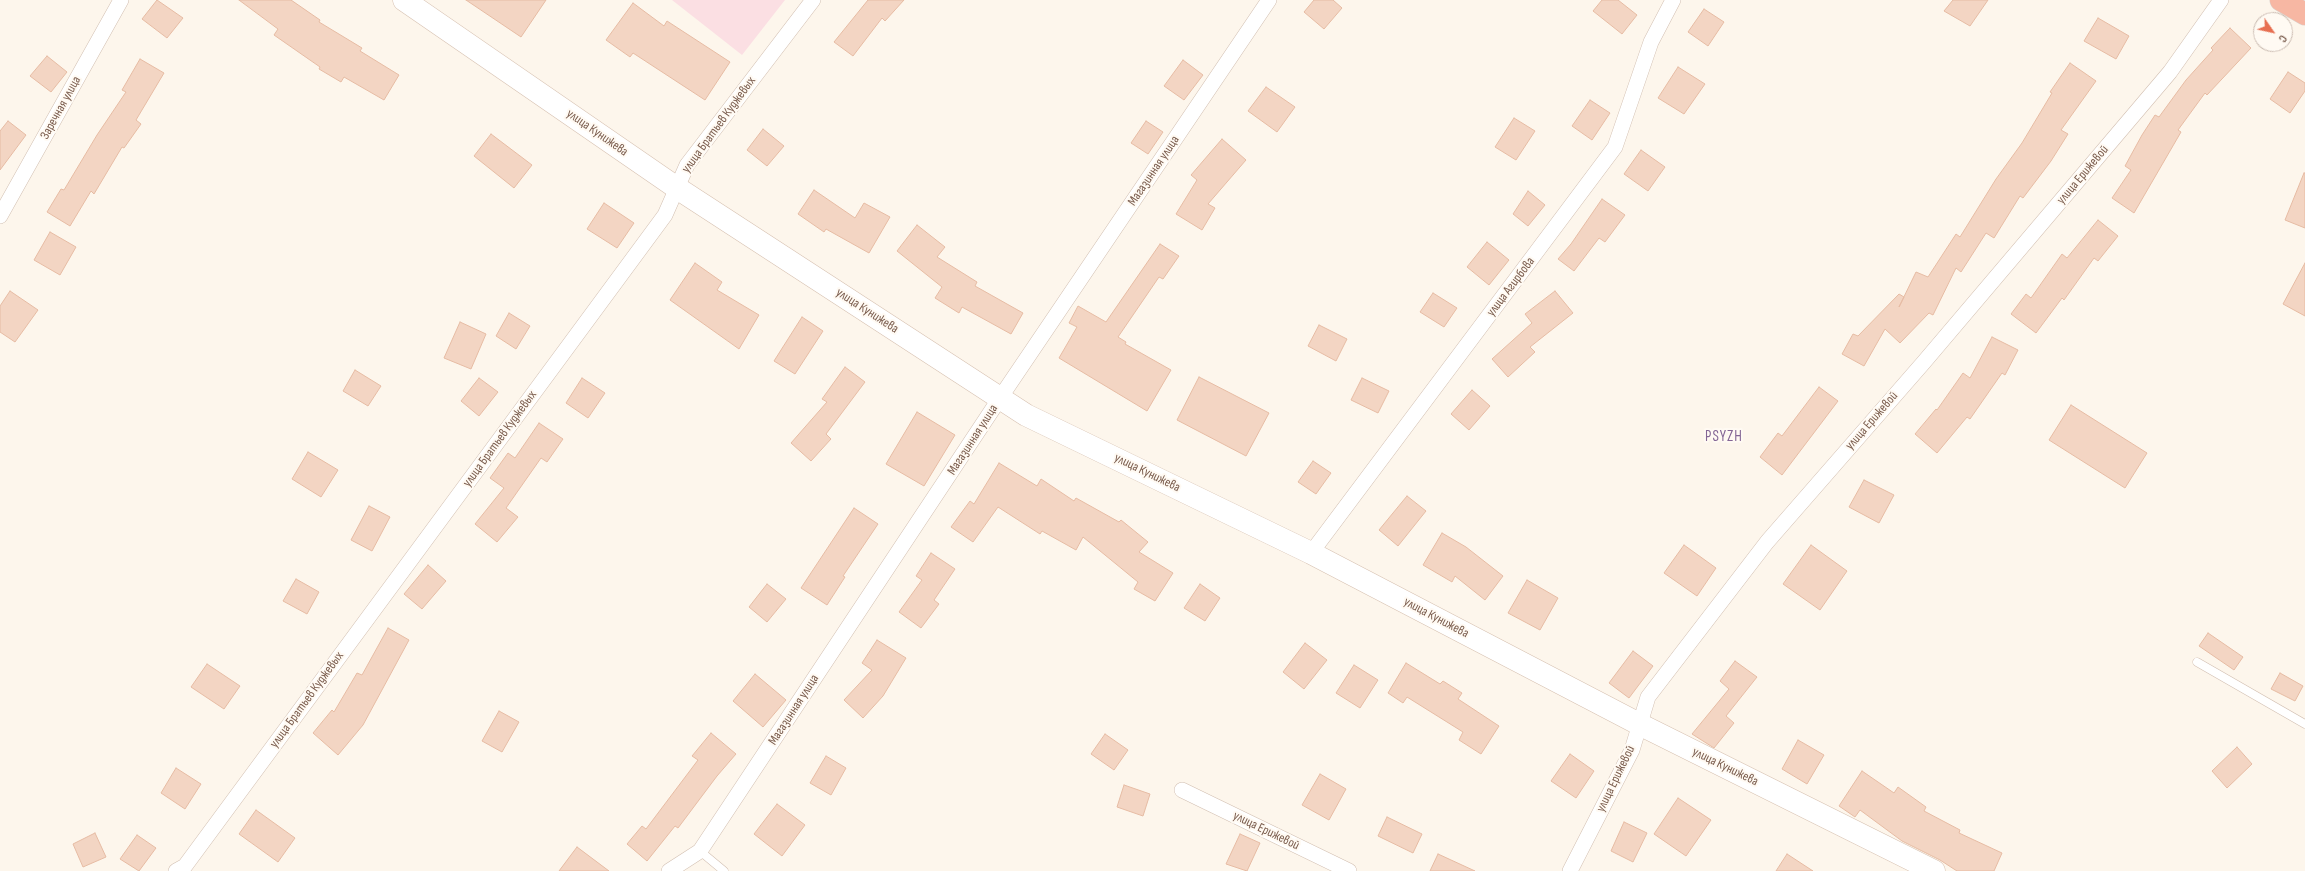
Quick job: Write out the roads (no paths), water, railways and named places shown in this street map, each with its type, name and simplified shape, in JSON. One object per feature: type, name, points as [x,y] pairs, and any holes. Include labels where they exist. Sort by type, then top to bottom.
[{"type":"highway","points":[[2281,0],[2305,14]]},
{"type":"street","name":"Заречная улица","points":[[0,216],[122,0]]},
{"type":"street","name":"улица Кунижева","points":[[404,0],[677,188],[1026,415],[1311,553],[1639,724],[1934,871]]},
{"type":"street","name":"улица Братьев Куджевых","points":[[176,871],[185,866],[665,215],[687,165],[813,0]]},
{"type":"street","name":"Магазинная улица","points":[[669,871],[700,851],[1000,398],[1269,0]]},
{"type":"street","name":"улица Агирбова","points":[[1311,553],[1615,148],[1651,42],[1673,0]]},
{"type":"street","name":"улица Ерижевой","points":[[1570,871],[1632,750],[1648,697],[1767,542],[1929,356],[2170,72],[2221,0]]},
{"type":"street","name":"улица Ерижевой","points":[[1182,790],[1349,871]]},
{"type":"lane","points":[[2197,662],[2305,724]]},
{"type":"lane","points":[[700,851],[724,871]]},
{"type":"district","name":"PSYZH","points":[[1724,437]]}]
